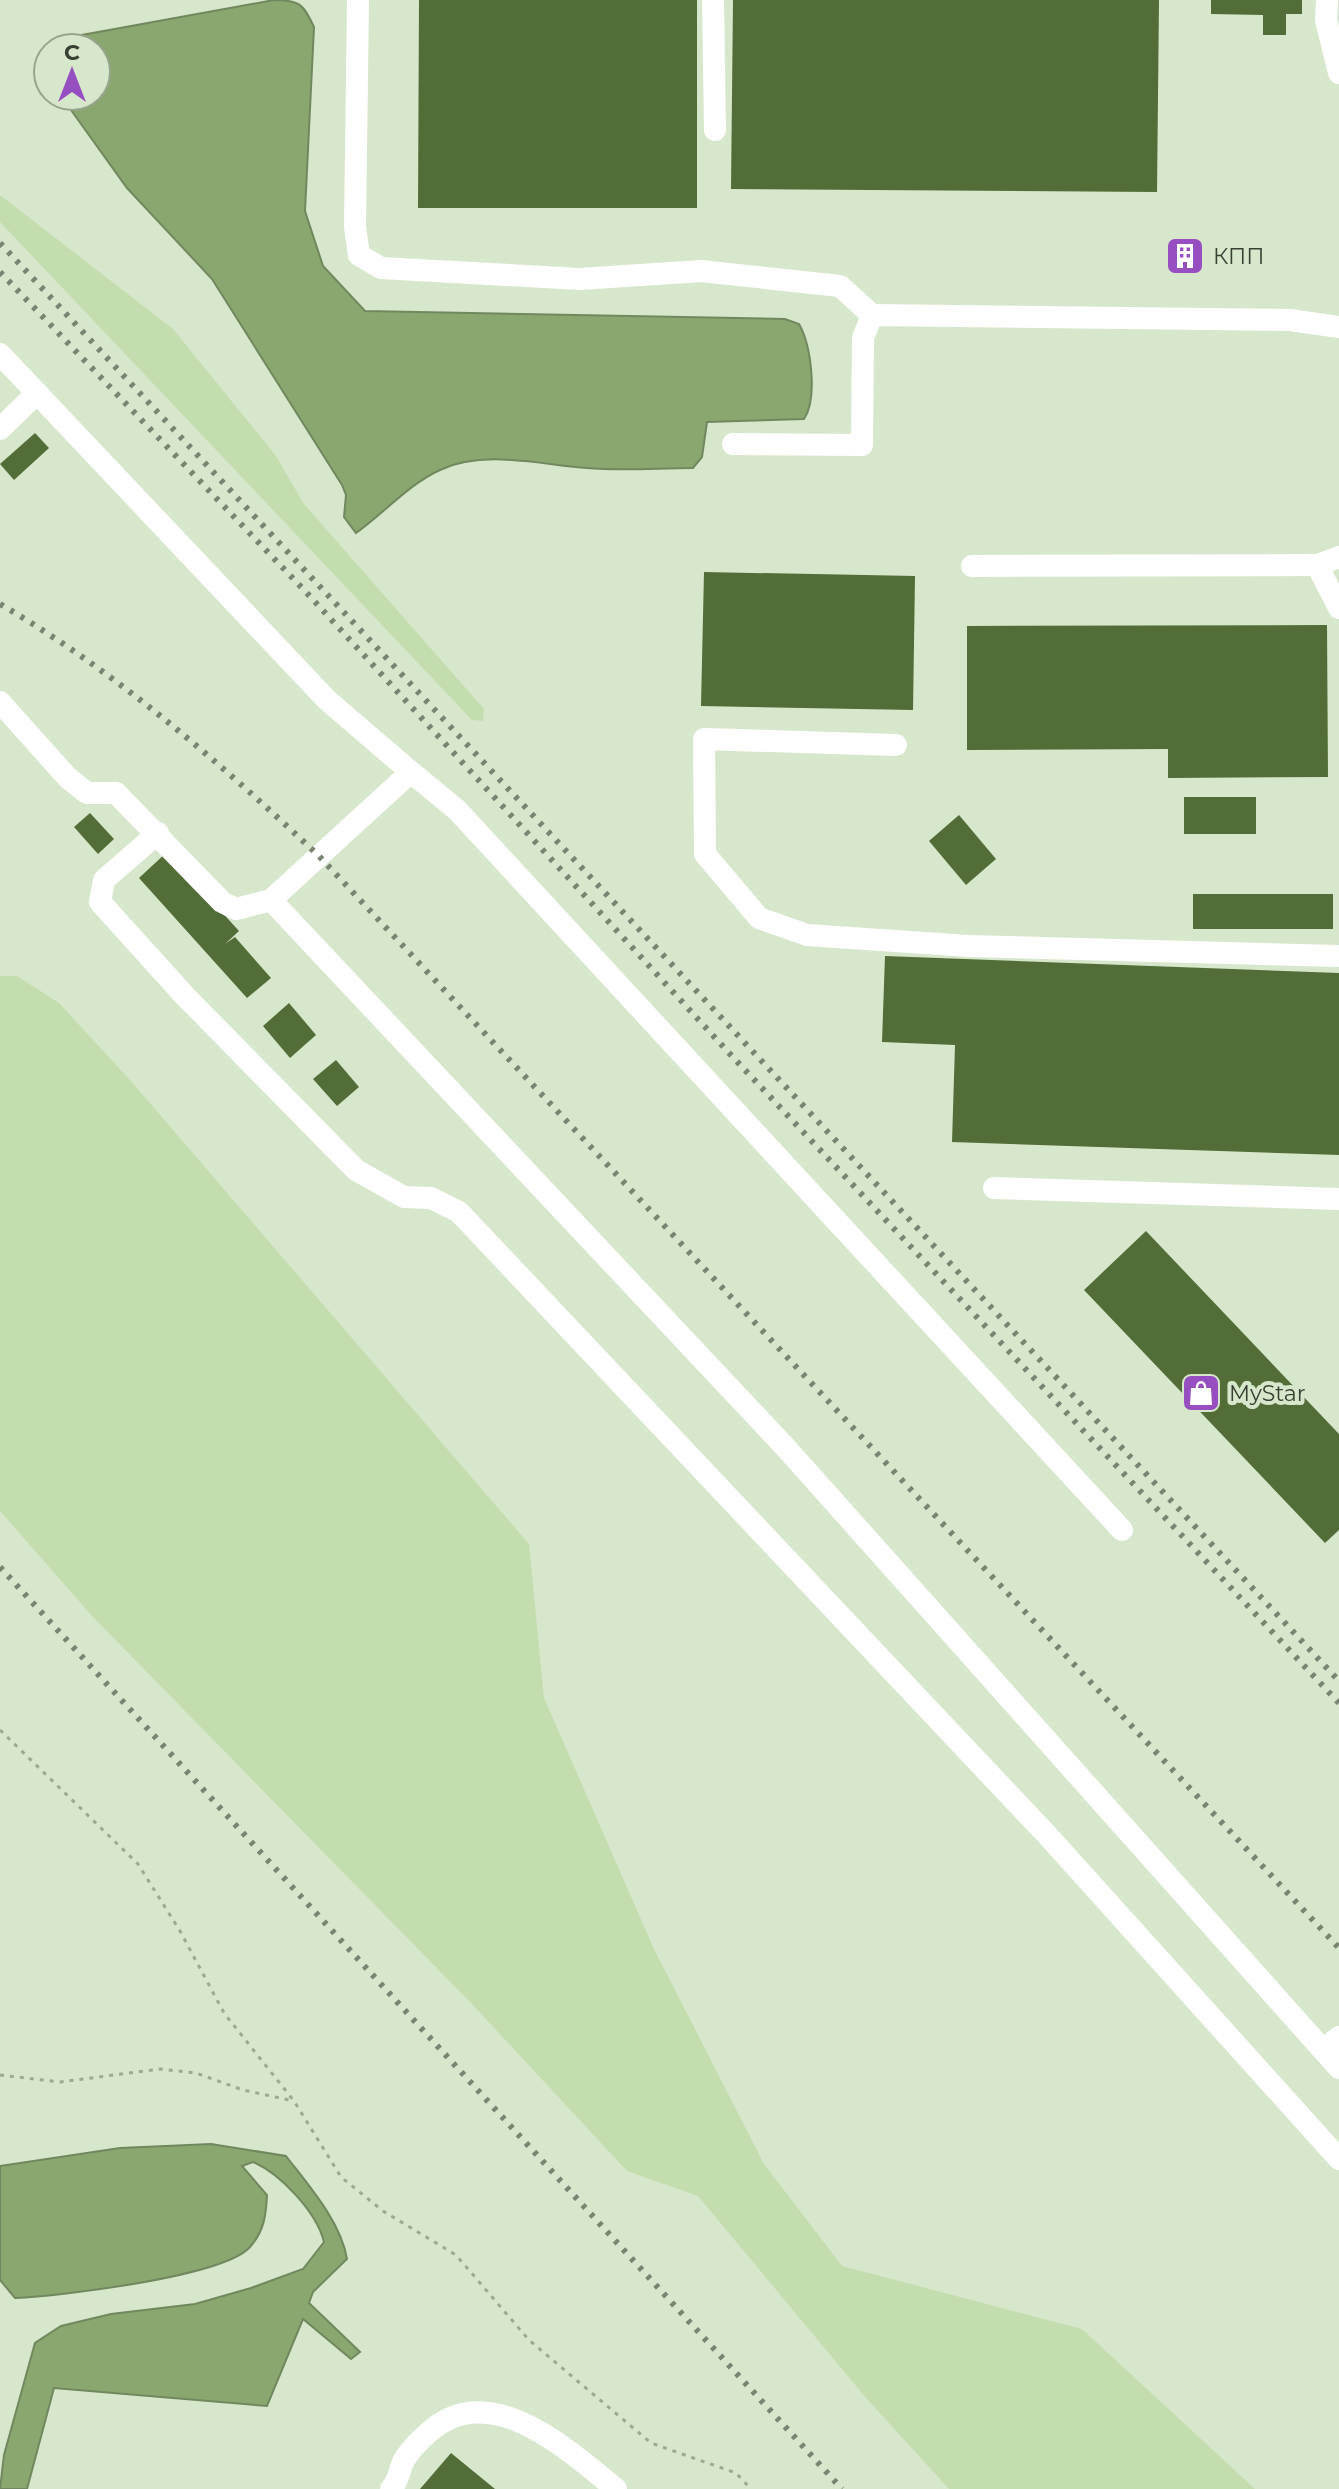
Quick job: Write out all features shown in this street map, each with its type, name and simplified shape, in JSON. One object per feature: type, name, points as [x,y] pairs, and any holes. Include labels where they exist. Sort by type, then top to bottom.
[{"type":"street","points":[[358,0],[355,227],[359,255],[381,268],[580,279],[701,271],[840,286],[872,315],[1290,320],[1339,327]]},
{"type":"street","points":[[713,0],[715,130]]},
{"type":"street","points":[[1327,0],[1329,35],[1339,73]]},
{"type":"street","points":[[733,444],[862,445],[863,338],[872,315]]},
{"type":"street","points":[[0,354],[327,700],[457,810],[1122,1530]]},
{"type":"street","points":[[0,429],[37,393]]},
{"type":"street","points":[[972,566],[1317,565],[1339,557]]},
{"type":"street","points":[[1317,565],[1339,608]]},
{"type":"street","points":[[0,702],[68,778],[87,793],[116,793],[222,902],[236,909],[271,900],[411,772]]},
{"type":"street","points":[[896,745],[704,739],[705,854],[759,918],[807,935],[969,946],[1339,956]]},
{"type":"street","points":[[158,833],[104,880],[100,902],[185,996],[356,1170],[404,1197],[431,1198],[459,1212],[1049,1837],[1339,2159]]},
{"type":"street","points":[[271,900],[787,1449],[1331,2043],[1339,2068]]},
{"type":"street","points":[[994,1188],[1339,1199]]},
{"type":"street","points":[[391,2489],[400,2480],[404,2461],[428,2433],[451,2416],[486,2413],[531,2425],[562,2445],[616,2489]]},
{"type":"path","points":[[0,1730],[138,1864],[180,1931],[224,2013],[294,2101],[341,2177],[383,2211],[456,2255],[529,2340],[651,2443],[736,2473],[751,2489]]},
{"type":"path","points":[[0,2075],[60,2082],[160,2069],[196,2073],[243,2090],[294,2101]]},
{"type":"shaded area","points":[[274,0],[295,2],[307,13],[314,27],[305,211],[323,266],[365,311],[785,319],[799,324],[810,358],[811,398],[804,419],[707,422],[702,457],[693,468],[600,469],[494,459],[457,464],[418,483],[356,533],[344,517],[346,495],[342,485],[212,279],[127,188],[72,112],[112,112],[112,32],[98,32]]},
{"type":"shaded area","points":[[0,195],[173,329],[276,456],[304,504],[484,709],[483,721],[472,720],[0,222]]},
{"type":"shaded area","points":[[0,976],[17,976],[59,1003],[130,1080],[529,1544],[544,1698],[653,1947],[764,2164],[842,2266],[1082,2329],[1255,2489],[949,2489],[867,2399],[698,2196],[627,2171],[471,2003],[93,1617],[0,1511]]},
{"type":"shaded area","points":[[211,2144],[286,2156],[314,2192],[338,2232],[347,2259],[313,2292],[309,2303],[360,2352],[351,2359],[303,2319],[267,2406],[54,2388],[27,2489],[0,2489],[4,2455],[35,2343],[61,2326],[111,2314],[195,2304],[251,2288],[303,2269],[324,2242],[306,2207],[275,2175],[253,2162],[242,2166],[267,2195],[265,2216],[255,2241],[234,2258],[139,2283],[15,2298],[0,2280],[0,2166],[120,2148]]},
{"type":"building","points":[[419,0],[697,0],[697,208],[418,208]]},
{"type":"building","points":[[733,0],[1159,0],[1157,192],[731,189]]},
{"type":"building","points":[[1211,0],[1302,0],[1302,14],[1286,14],[1286,35],[1263,35],[1263,15],[1211,14]]},
{"type":"building","name":"КПП","points":[[1178,249],[1192,250],[1191,263],[1178,262]]},
{"type":"building","points":[[35,433],[49,448],[14,480],[0,464]]},
{"type":"building","points":[[704,572],[915,576],[913,710],[701,706]]},
{"type":"building","points":[[1327,625],[1328,777],[1168,778],[1168,749],[967,750],[967,626]]},
{"type":"building","points":[[1184,797],[1256,797],[1256,834],[1184,834]]},
{"type":"building","points":[[90,813],[114,839],[98,854],[74,827]]},
{"type":"building","points":[[959,815],[996,859],[966,885],[929,841]]},
{"type":"building","points":[[167,852],[239,931],[225,944],[235,937],[271,978],[247,998],[139,878]]},
{"type":"building","points":[[1193,894],[1333,894],[1333,929],[1193,929]]},
{"type":"building","points":[[885,956],[1339,973],[1339,1155],[952,1142],[955,1045],[882,1042]]},
{"type":"building","points":[[289,1003],[316,1035],[290,1058],[263,1026]]},
{"type":"building","points":[[336,1060],[359,1087],[337,1106],[313,1079]]},
{"type":"building","points":[[1146,1231],[1339,1434],[1339,1530],[1325,1543],[1084,1290]]},
{"type":"building","points":[[451,2453],[495,2489],[420,2489]]},
{"type":"railway","points":[[0,243],[1339,1681]]},
{"type":"railway","points":[[0,272],[305,591],[730,1054],[1339,1703]]},
{"type":"railway","points":[[0,604],[86,659],[167,721],[319,856],[1339,1948]]},
{"type":"railway","points":[[0,1567],[842,2489]]},
{"type":"place","name":"КПП","points":[[1185,256]]},
{"type":"place","name":"MyStar","points":[[1201,1393]]}]
